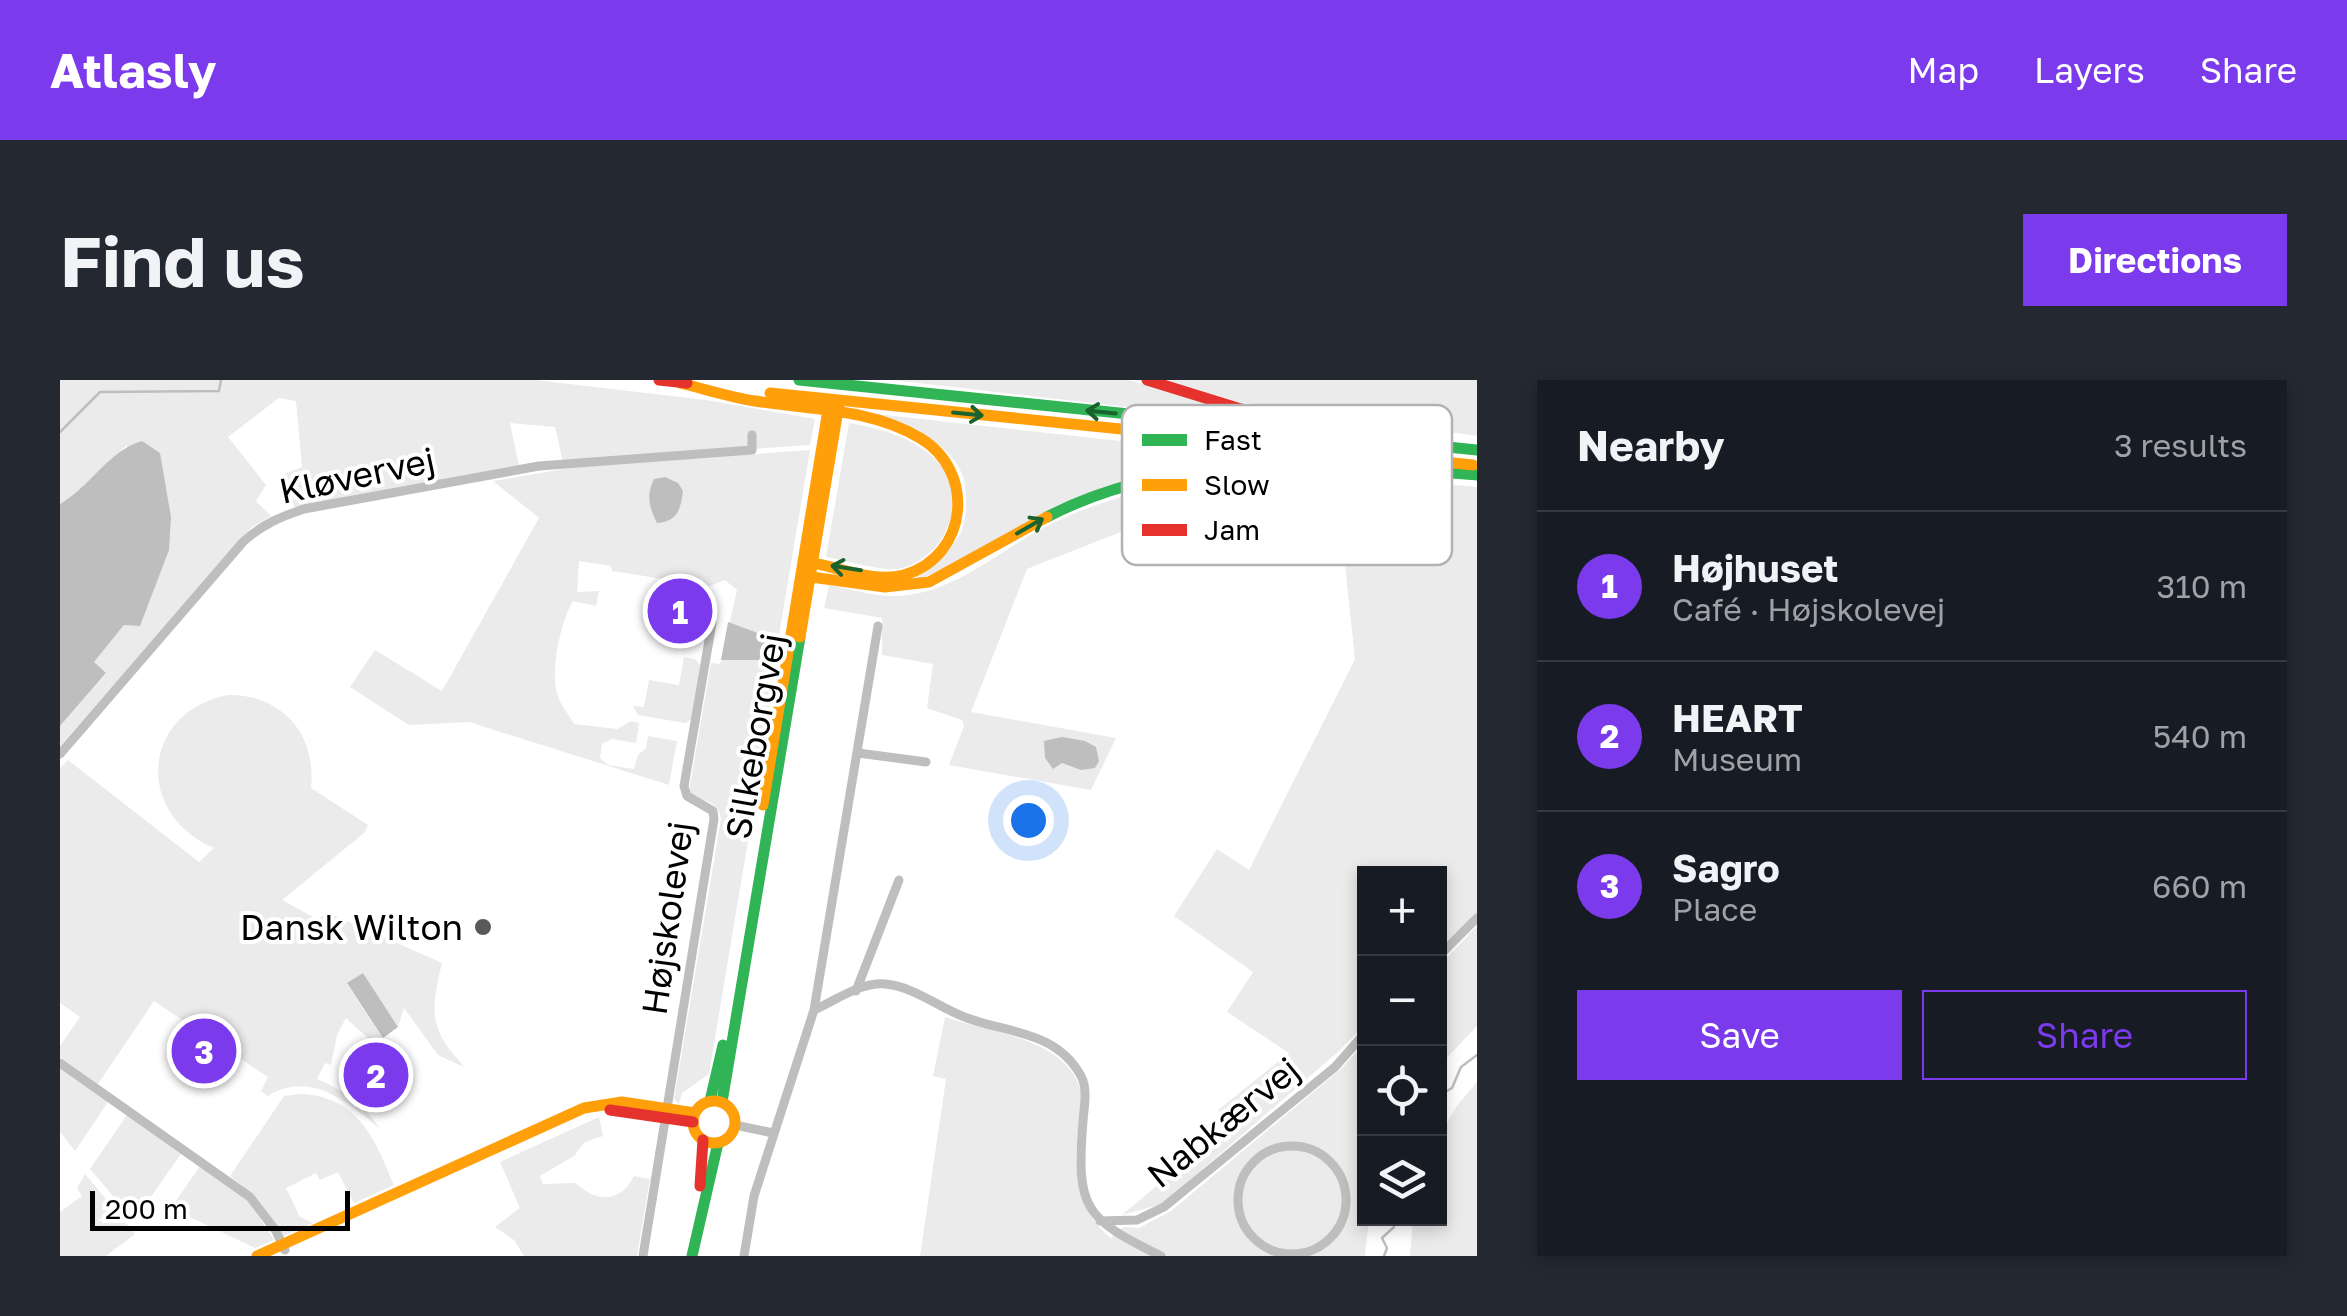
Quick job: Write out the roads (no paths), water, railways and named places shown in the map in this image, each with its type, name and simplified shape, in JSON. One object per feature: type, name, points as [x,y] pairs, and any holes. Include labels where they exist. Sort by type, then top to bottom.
[{"type":"main road","points":[[660,380],[733,397],[871,404],[1122,429]]},
{"type":"main road","points":[[801,380],[1122,414]]},
{"type":"main road","name":"Silkeborgvej","points":[[808,570],[833,380]]},
{"type":"main road","name":"Silkeborgvej","points":[[716,1102],[843,380]]},
{"type":"main road","points":[[1147,380],[1228,405]]},
{"type":"main road","points":[[800,402],[906,430],[926,441],[945,457],[960,492],[955,534],[942,553],[925,566],[906,574],[808,570]]},
{"type":"main road","points":[[1452,439],[1477,442]]},
{"type":"main road","points":[[1452,447],[1477,450]]},
{"type":"main road","points":[[1452,462],[1477,465]]},
{"type":"main road","points":[[1452,473],[1477,475]]},
{"type":"main road","points":[[808,570],[886,588],[907,588],[929,582],[1056,512],[1122,488]]},
{"type":"main road","points":[[257,1256],[584,1115],[622,1110],[694,1117],[716,1102],[732,1111],[735,1126],[730,1136],[718,1143],[702,1140],[696,1134],[694,1117]]},
{"type":"main road","points":[[698,1218],[702,1140]]},
{"type":"main road","points":[[692,1256],[718,1143]]},
{"type":"main road","points":[[272,1256],[283,1247]]},
{"type":"street","name":"Kløvervej","points":[[60,754],[243,542],[279,518],[304,509],[539,466],[752,450],[752,435]]},
{"type":"street","name":"Højskolevej","points":[[666,1112],[714,819],[713,811],[687,796],[684,786],[712,623]]},
{"type":"street","points":[[744,1256],[754,1196],[814,1010],[878,626]]},
{"type":"street","points":[[858,752],[926,762]]},
{"type":"street","points":[[856,990],[898,880]]},
{"type":"street","points":[[1447,948],[1477,918]]},
{"type":"street","points":[[814,1010],[856,990],[884,984],[902,988],[966,1018],[1030,1034],[1072,1065],[1082,1078],[1085,1094],[1081,1181],[1086,1198],[1112,1232],[1161,1256]]},
{"type":"street","name":"Nabkærvej","points":[[1100,1221],[1137,1220],[1164,1207],[1334,1066],[1357,1041]]},
{"type":"street","points":[[60,1063],[250,1196],[283,1247]]},
{"type":"street","points":[[642,1256],[666,1112]]},
{"type":"street","points":[[735,1126],[772,1133]]},
{"type":"street","points":[[1278,1148],[1314,1150],[1330,1161],[1341,1176],[1346,1195],[1337,1231],[1324,1244],[1306,1252],[1268,1253],[1243,1223],[1238,1205],[1239,1186],[1247,1169],[1260,1156],[1278,1148]]},
{"type":"waterway","points":[[60,432],[100,392],[219,391],[221,380]]},
{"type":"waterway","points":[[1447,1091],[1461,1067],[1477,1055]]},
{"type":"waterway","points":[[1384,1256],[1387,1248],[1382,1238],[1394,1226]]},
{"type":"place","name":"Højhuset","points":[[680,611]]},
{"type":"place","name":"Dansk Wilton","points":[[483,927]]},
{"type":"place","name":"Sagro","points":[[204,1051]]},
{"type":"place","name":"HEART","points":[[376,1075]]}]
